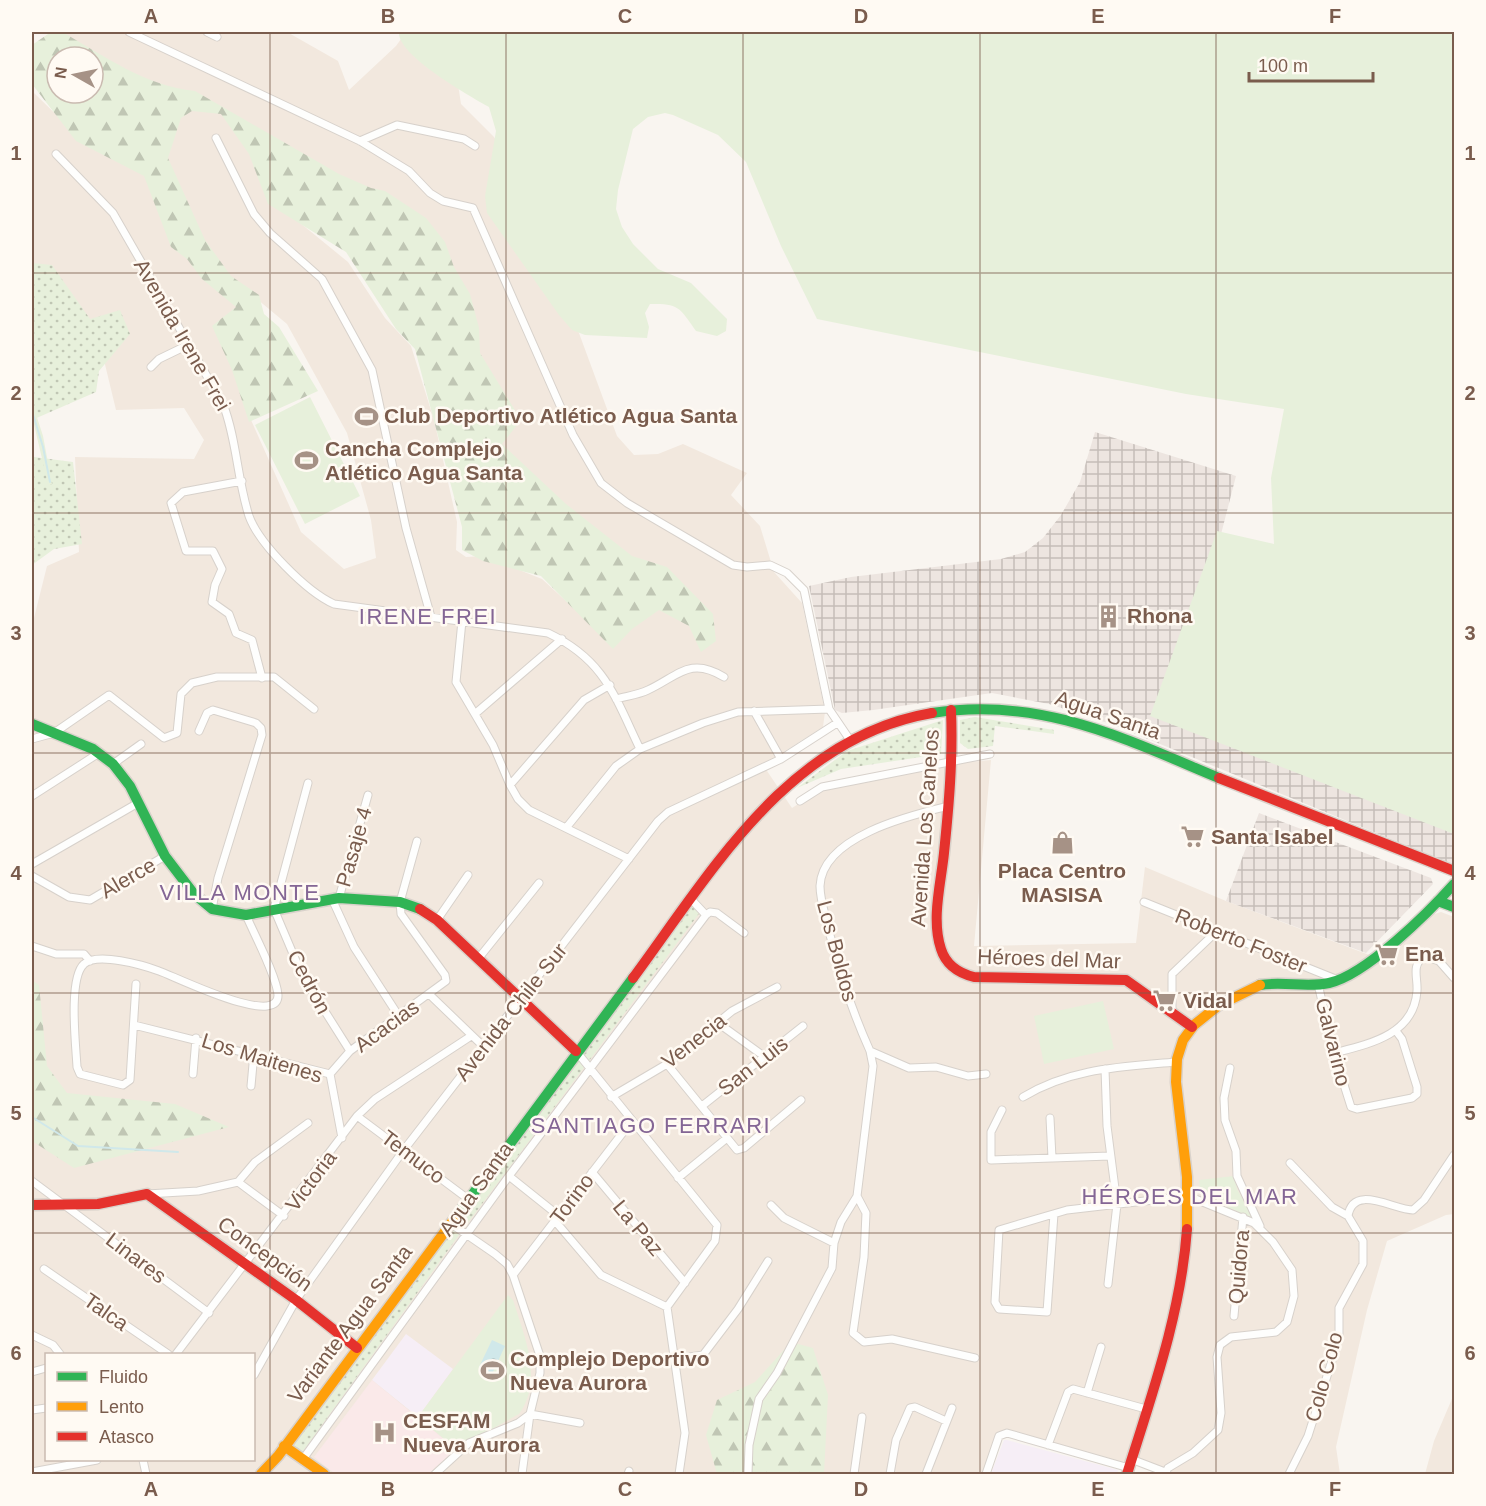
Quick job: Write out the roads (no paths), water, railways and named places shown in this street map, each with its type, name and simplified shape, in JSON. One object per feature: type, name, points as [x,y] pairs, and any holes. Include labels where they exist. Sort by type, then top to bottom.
[{"type":"main road","name":"Agua Santa","points":[[576,1051],[690,898],[768,800],[799,772],[850,740],[906,718],[951,710],[1024,710],[1085,724],[1455,871]]},
{"type":"main road","name":"Avenida Los Canelos","points":[[951,710],[953,760],[937,939],[943,957],[962,975]]},
{"type":"main road","points":[[32,724],[99,753],[113,764],[126,779],[165,856],[194,894],[212,909],[229,914],[246,915],[336,899],[400,902],[415,906],[437,920],[519,1000],[576,1051]]},
{"type":"main road","points":[[1129,1467],[1182,1276],[1188,1196],[1176,1062],[1180,1045],[1192,1027],[1234,997],[1268,984],[1318,984],[1338,980],[1366,964],[1455,884]]},
{"type":"main road","points":[[1438,900],[1455,907]]},
{"type":"main road","name":"Héroes del Mar","points":[[962,975],[1005,979],[1126,980],[1192,1027]]},
{"type":"main road","name":"Variante Agua Santa","points":[[261,1474],[576,1051]]},
{"type":"main road","points":[[32,1205],[98,1204],[147,1194]]},
{"type":"main road","name":"Concepción","points":[[147,1194],[296,1300],[357,1348]]},
{"type":"main road","points":[[284,1446],[324,1474]]},
{"type":"street","points":[[129,32],[360,141],[409,171],[430,193],[443,201],[473,208],[573,435],[601,483],[627,503],[733,565],[747,567],[770,565],[787,573],[804,590],[829,709],[850,740]]},
{"type":"street","points":[[207,32],[217,37]]},
{"type":"street","points":[[360,141],[397,125],[464,139],[474,146]]},
{"type":"street","points":[[216,138],[254,214],[270,234],[322,279],[372,370],[406,528],[431,617]]},
{"type":"street","name":"Avenida Irene Frei","points":[[56,154],[113,213],[223,404],[231,425],[250,518],[260,535],[299,581],[318,597],[334,604],[548,633],[561,639],[588,658],[610,685],[640,749]]},
{"type":"street","points":[[151,367],[159,359],[188,345]]},
{"type":"street","points":[[242,481],[183,492],[171,503],[186,550],[213,551],[222,569],[215,585],[212,602],[229,614],[236,633],[252,640],[262,678]]},
{"type":"street","points":[[462,621],[456,682],[476,713],[518,799],[529,810],[629,860]]},
{"type":"street","points":[[476,713],[561,639]]},
{"type":"street","points":[[616,699],[650,689],[660,681],[686,669],[705,668],[724,677]]},
{"type":"street","points":[[32,739],[54,734],[109,695],[165,738],[177,733],[181,694],[192,683],[217,677],[274,677],[314,709]]},
{"type":"street","points":[[510,785],[584,700],[610,685]]},
{"type":"street","points":[[566,828],[616,766],[640,749],[703,723],[738,712],[829,709]]},
{"type":"street","points":[[199,731],[207,713],[213,710],[256,723],[261,728],[262,735],[218,878],[212,909]]},
{"type":"street","points":[[754,711],[781,759]]},
{"type":"street","name":"Avenida Chile Sur","points":[[255,1373],[296,1300],[403,1150],[658,821],[668,812],[781,759],[837,723]]},
{"type":"street","points":[[113,764],[141,744]]},
{"type":"street","points":[[32,796],[99,753]]},
{"type":"street","points":[[800,801],[822,787],[990,754]]},
{"type":"street","points":[[274,909],[308,783]]},
{"type":"street","name":"Pasaje 4","points":[[336,899],[368,795]]},
{"type":"street","points":[[32,864],[138,803]]},
{"type":"street","name":"Los Boldos","points":[[857,1196],[873,1066],[870,1051],[838,970],[820,884],[832,858],[861,835],[906,817],[949,806]]},
{"type":"street","points":[[400,902],[417,841]]},
{"type":"street","name":"Alerce","points":[[32,876],[69,897],[90,900],[165,856]]},
{"type":"street","points":[[437,920],[468,875]]},
{"type":"street","points":[[478,959],[539,883]]},
{"type":"street","points":[[690,898],[706,915],[710,912],[717,913],[744,933]]},
{"type":"street","points":[[336,899],[358,955],[398,1015]]},
{"type":"street","name":"Acacias","points":[[330,1074],[350,1052],[446,981],[445,975],[405,921],[400,902]]},
{"type":"street","name":"Roberto Foster","points":[[1144,902],[1338,980]]},
{"type":"street","name":"Cedrón","points":[[274,909],[302,975],[350,1052]]},
{"type":"street","points":[[136,984],[128,1084],[80,1074],[76,1067],[75,999],[79,972],[90,961],[103,959],[138,964],[212,994],[271,1006],[276,1002],[278,996],[246,915]]},
{"type":"street","name":"Agua Santa","points":[[303,1459],[468,1235],[508,1176],[706,915]]},
{"type":"street","points":[[1172,1011],[1172,974],[1217,931]]},
{"type":"street","points":[[32,946],[56,954],[84,954],[90,961]]},
{"type":"street","points":[[1334,1053],[1376,1043],[1396,1031],[1415,1006],[1415,970],[1420,959],[1428,956],[1434,958],[1455,978]]},
{"type":"street","name":"Galvarino","points":[[1318,984],[1334,1053],[1351,1107],[1357,1109],[1412,1098],[1417,1094],[1402,1039],[1396,1031]]},
{"type":"street","name":"Venecia","points":[[611,1097],[667,1064],[732,1011],[777,987]]},
{"type":"street","points":[[430,995],[484,1047]]},
{"type":"street","points":[[718,1023],[765,1057]]},
{"type":"street","name":"Los Maitenes","points":[[134,1025],[196,1038],[330,1074],[342,1138]]},
{"type":"street","name":"San Luis","points":[[702,1106],[803,1026]]},
{"type":"street","name":"Victoria","points":[[177,1353],[284,1216],[357,1116],[375,1099],[471,1036]]},
{"type":"street","points":[[193,1074],[196,1038]]},
{"type":"street","points":[[576,1051],[631,1122],[717,1225],[715,1241],[668,1307],[685,1433],[679,1474]]},
{"type":"street","points":[[870,1051],[909,1068],[936,1067],[968,1076],[986,1074]]},
{"type":"street","points":[[251,1086],[254,1053]]},
{"type":"street","points":[[1023,1098],[1047,1083],[1105,1069],[1176,1062]]},
{"type":"street","points":[[667,1064],[737,1150],[744,1148],[801,1100]]},
{"type":"street","points":[[986,1474],[999,1436],[1007,1433],[1129,1467],[1165,1473],[1213,1437],[1218,1430],[1221,1413],[1217,1357],[1220,1346],[1231,1337],[1276,1332],[1287,1322],[1294,1296],[1292,1270],[1261,1229],[1237,1176],[1236,1151],[1225,1120],[1224,1098],[1230,1068]]},
{"type":"street","points":[[1105,1069],[1110,1156],[1117,1204],[1108,1284]]},
{"type":"street","points":[[1002,1110],[991,1132],[990,1160],[1110,1156]]},
{"type":"street","name":"Temuco","points":[[357,1116],[468,1199]]},
{"type":"street","points":[[1050,1118],[1052,1158]]},
{"type":"street","name":"Torino","points":[[513,1275],[631,1122]]},
{"type":"street","points":[[147,1194],[198,1191],[238,1182],[255,1162],[308,1123]]},
{"type":"street","points":[[678,1178],[728,1138]]},
{"type":"street","points":[[1290,1163],[1332,1207],[1348,1216],[1350,1208],[1361,1200],[1371,1199],[1408,1210],[1419,1207],[1455,1155]]},
{"type":"street","name":"La Paz","points":[[592,1172],[685,1283]]},
{"type":"street","points":[[508,1176],[557,1218],[601,1275],[668,1307]]},
{"type":"street","name":"Linares","points":[[32,1181],[209,1313]]},
{"type":"street","points":[[238,1182],[284,1216]]},
{"type":"street","points":[[748,1474],[749,1445],[759,1399],[777,1373],[832,1268],[834,1243],[841,1222],[857,1196]]},
{"type":"street","points":[[857,1196],[866,1213],[864,1257],[853,1333],[864,1342],[892,1339],[975,1358]]},
{"type":"street","points":[[1054,1214],[1049,1305],[1044,1314],[996,1307],[999,1230],[1054,1214],[1188,1196],[1244,1217],[1261,1229]]},
{"type":"street","points":[[771,1204],[784,1218],[834,1243]]},
{"type":"street","name":"Colo Colo","points":[[1289,1474],[1308,1436],[1334,1354],[1339,1334],[1339,1308],[1364,1264],[1363,1241],[1348,1216]]},
{"type":"street","name":"Quidora","points":[[1234,1316],[1244,1217]]},
{"type":"street","points":[[450,1223],[507,1264],[513,1275],[540,1356],[540,1374],[530,1414],[522,1474]]},
{"type":"street","points":[[676,1359],[703,1355],[738,1309],[768,1261]]},
{"type":"street","name":"Talca","points":[[44,1269],[167,1353]]},
{"type":"street","points":[[32,1335],[53,1345],[59,1353]]},
{"type":"street","points":[[1087,1393],[1101,1347]]},
{"type":"street","points":[[1048,1445],[1068,1392],[1073,1389],[1146,1409]]},
{"type":"street","points":[[890,1474],[896,1440],[910,1408],[915,1407],[946,1421]]},
{"type":"street","points":[[926,1474],[952,1408]]},
{"type":"street","points":[[435,1474],[469,1443],[518,1423],[530,1414],[580,1423]]},
{"type":"street","points":[[854,1474],[862,1417]]},
{"type":"street","points":[[32,1472],[92,1461]]},
{"type":"water","points":[[492,1340],[505,1346],[492,1374],[479,1367]]},
{"type":"waterway","points":[[32,411],[43,447],[50,482]]},
{"type":"waterway","points":[[32,1117],[78,1146],[178,1152]]},
{"type":"place","name":"Club Deportivo Atlético Agua Santa","points":[[366,416]]},
{"type":"place","name":"Cancha Complejo Atlético Agua Santa","points":[[307,461]]},
{"type":"place","name":"Rhona","points":[[1109,616]]},
{"type":"place","name":"Santa Isabel","points":[[1193,837]]},
{"type":"place","name":"Placa Centro MASISA","points":[[1062,843]]},
{"type":"place","name":"Ena","points":[[1387,954]]},
{"type":"place","name":"Vidal","points":[[1165,1001]]},
{"type":"place","name":"Complejo Deportivo Nueva Aurora","points":[[492,1371]]},
{"type":"place","name":"CESFAM Nueva Aurora","points":[[385,1433]]},
{"type":"district","name":"IRENE FREI","points":[[428,616]]},
{"type":"district","name":"VILLA MONTE","points":[[240,892]]},
{"type":"district","name":"SANTIAGO FERRARI","points":[[651,1125]]},
{"type":"district","name":"HÉROES DEL MAR","points":[[1190,1196]]}]
